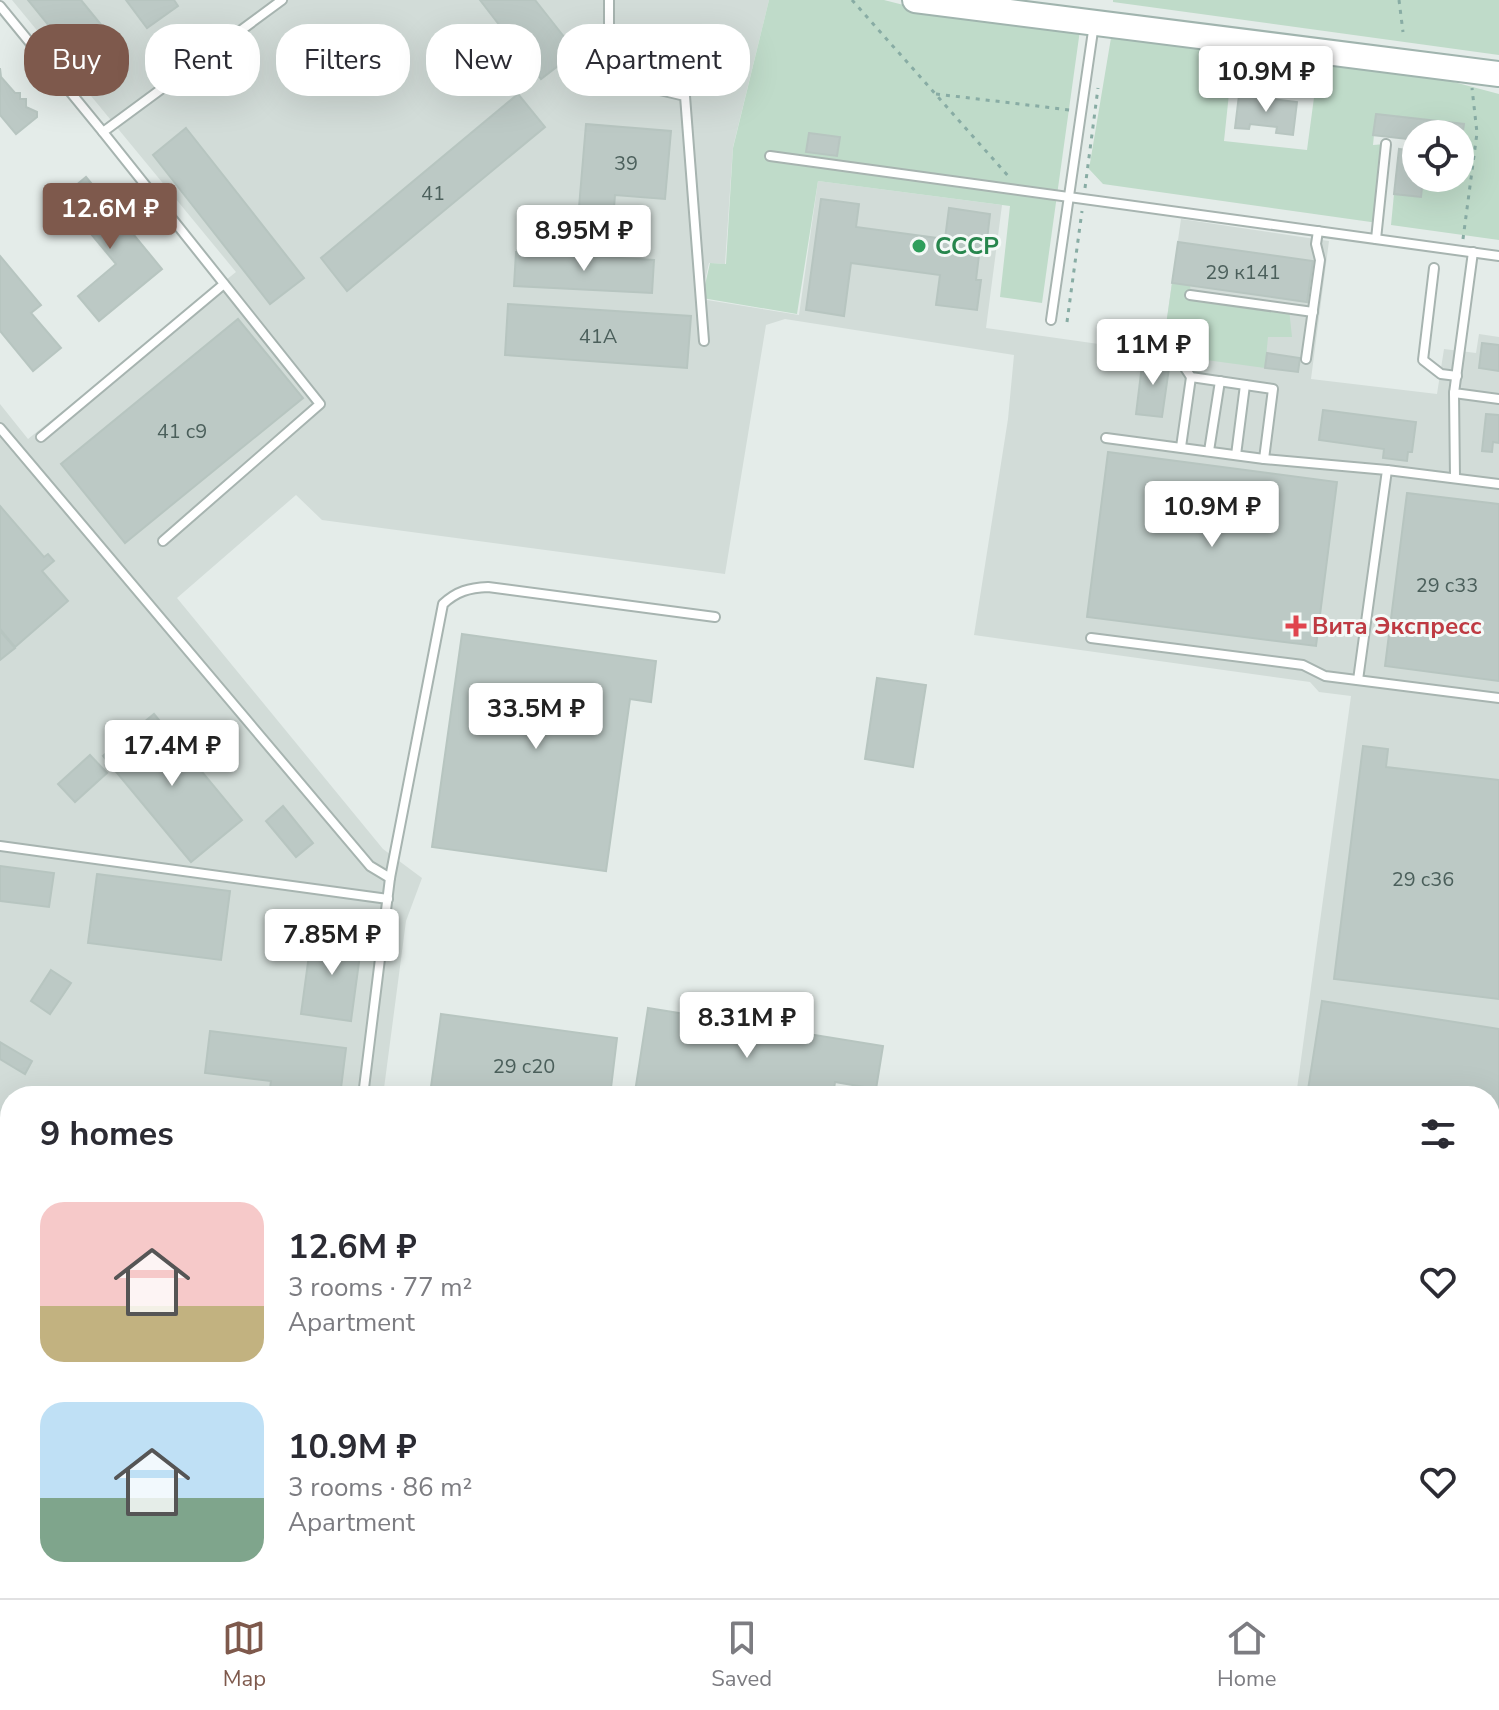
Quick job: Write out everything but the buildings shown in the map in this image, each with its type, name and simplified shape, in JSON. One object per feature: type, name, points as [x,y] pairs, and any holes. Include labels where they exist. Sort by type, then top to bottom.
[{"type":"street","points":[[915,0],[1095,10],[1499,74]]},
{"type":"lane","points":[[103,132],[282,0]]},
{"type":"lane","points":[[609,0],[609,78],[685,96],[704,341]]},
{"type":"lane","points":[[0,6],[320,404],[163,541]]},
{"type":"lane","points":[[1051,320],[1095,10]]},
{"type":"lane","points":[[1376,239],[1386,144]]},
{"type":"lane","points":[[770,156],[1499,256]]},
{"type":"lane","points":[[1306,359],[1320,260],[1316,244],[1318,231]]},
{"type":"lane","points":[[1455,478],[1454,393],[1473,252]]},
{"type":"lane","points":[[1434,268],[1423,360],[1441,374],[1457,376]]},
{"type":"lane","points":[[41,437],[224,284]]},
{"type":"lane","points":[[1190,295],[1313,312]]},
{"type":"lane","points":[[1150,334],[1179,359],[1191,377],[1181,447]]},
{"type":"lane","points":[[1191,377],[1273,389],[1264,459]]},
{"type":"lane","points":[[1209,451],[1220,381]]},
{"type":"lane","points":[[1236,455],[1245,385]]},
{"type":"lane","points":[[1454,393],[1499,399]]},
{"type":"lane","points":[[0,428],[370,866],[390,878]]},
{"type":"lane","points":[[1106,438],[1264,459],[1499,484]]},
{"type":"lane","points":[[1358,680],[1387,470]]},
{"type":"lane","points":[[364,1086],[390,878],[437,621],[443,604],[454,594],[470,588],[488,587],[715,617]]},
{"type":"lane","points":[[1091,638],[1303,665],[1325,676],[1499,698]]},
{"type":"lane","points":[[0,846],[388,899]]},
{"type":"path","points":[[852,0],[1019,189]]},
{"type":"path","points":[[1399,0],[1403,32]]},
{"type":"path","points":[[1067,322],[1100,74]]},
{"type":"path","points":[[1462,251],[1477,133],[1472,88]]},
{"type":"path","points":[[936,94],[1082,111]]},
{"type":"shaded area","points":[[12,0],[769,0],[750,78],[750,24],[557,24],[557,96],[745,96],[733,147],[725,264],[709,263],[701,299],[799,315],[818,181],[1002,205],[986,328],[1162,353],[1181,219],[1329,241],[1311,379],[1437,394],[1444,349],[1476,353],[1479,334],[1499,337],[1499,1086],[1297,1086],[1351,696],[1319,692],[1310,682],[974,635],[1008,419],[1014,355],[785,319],[766,325],[725,574],[322,520],[296,495],[177,598],[383,849],[422,878],[406,921],[384,1086],[0,1086],[0,404],[28,439],[236,272],[91,96],[129,96],[129,24],[32,24]]},
{"type":"green space","points":[[769,0],[884,0],[931,12],[1080,30],[1042,303],[1000,297],[1010,206],[818,181],[797,314],[702,298],[710,263],[726,264],[733,148],[746,96],[750,96],[750,78]]},
{"type":"green space","points":[[1499,0],[1499,55],[1113,2]]},
{"type":"green space","points":[[1112,32],[1291,57],[1290,71],[1232,65],[1224,141],[1307,150],[1319,60],[1450,81],[1499,94],[1499,240],[1391,225],[1394,194],[1420,197],[1421,192],[1474,192],[1474,120],[1428,120],[1376,114],[1373,145],[1386,144],[1378,223],[1103,184],[1089,169]]},
{"type":"green space","points":[[1172,283],[1190,285],[1191,295],[1289,309],[1292,337],[1268,337],[1265,368],[1162,354]]},
{"type":"place","name":"СССР","points":[[919,246]]},
{"type":"place","name":"Вита Экспресс","points":[[1296,626]]}]
